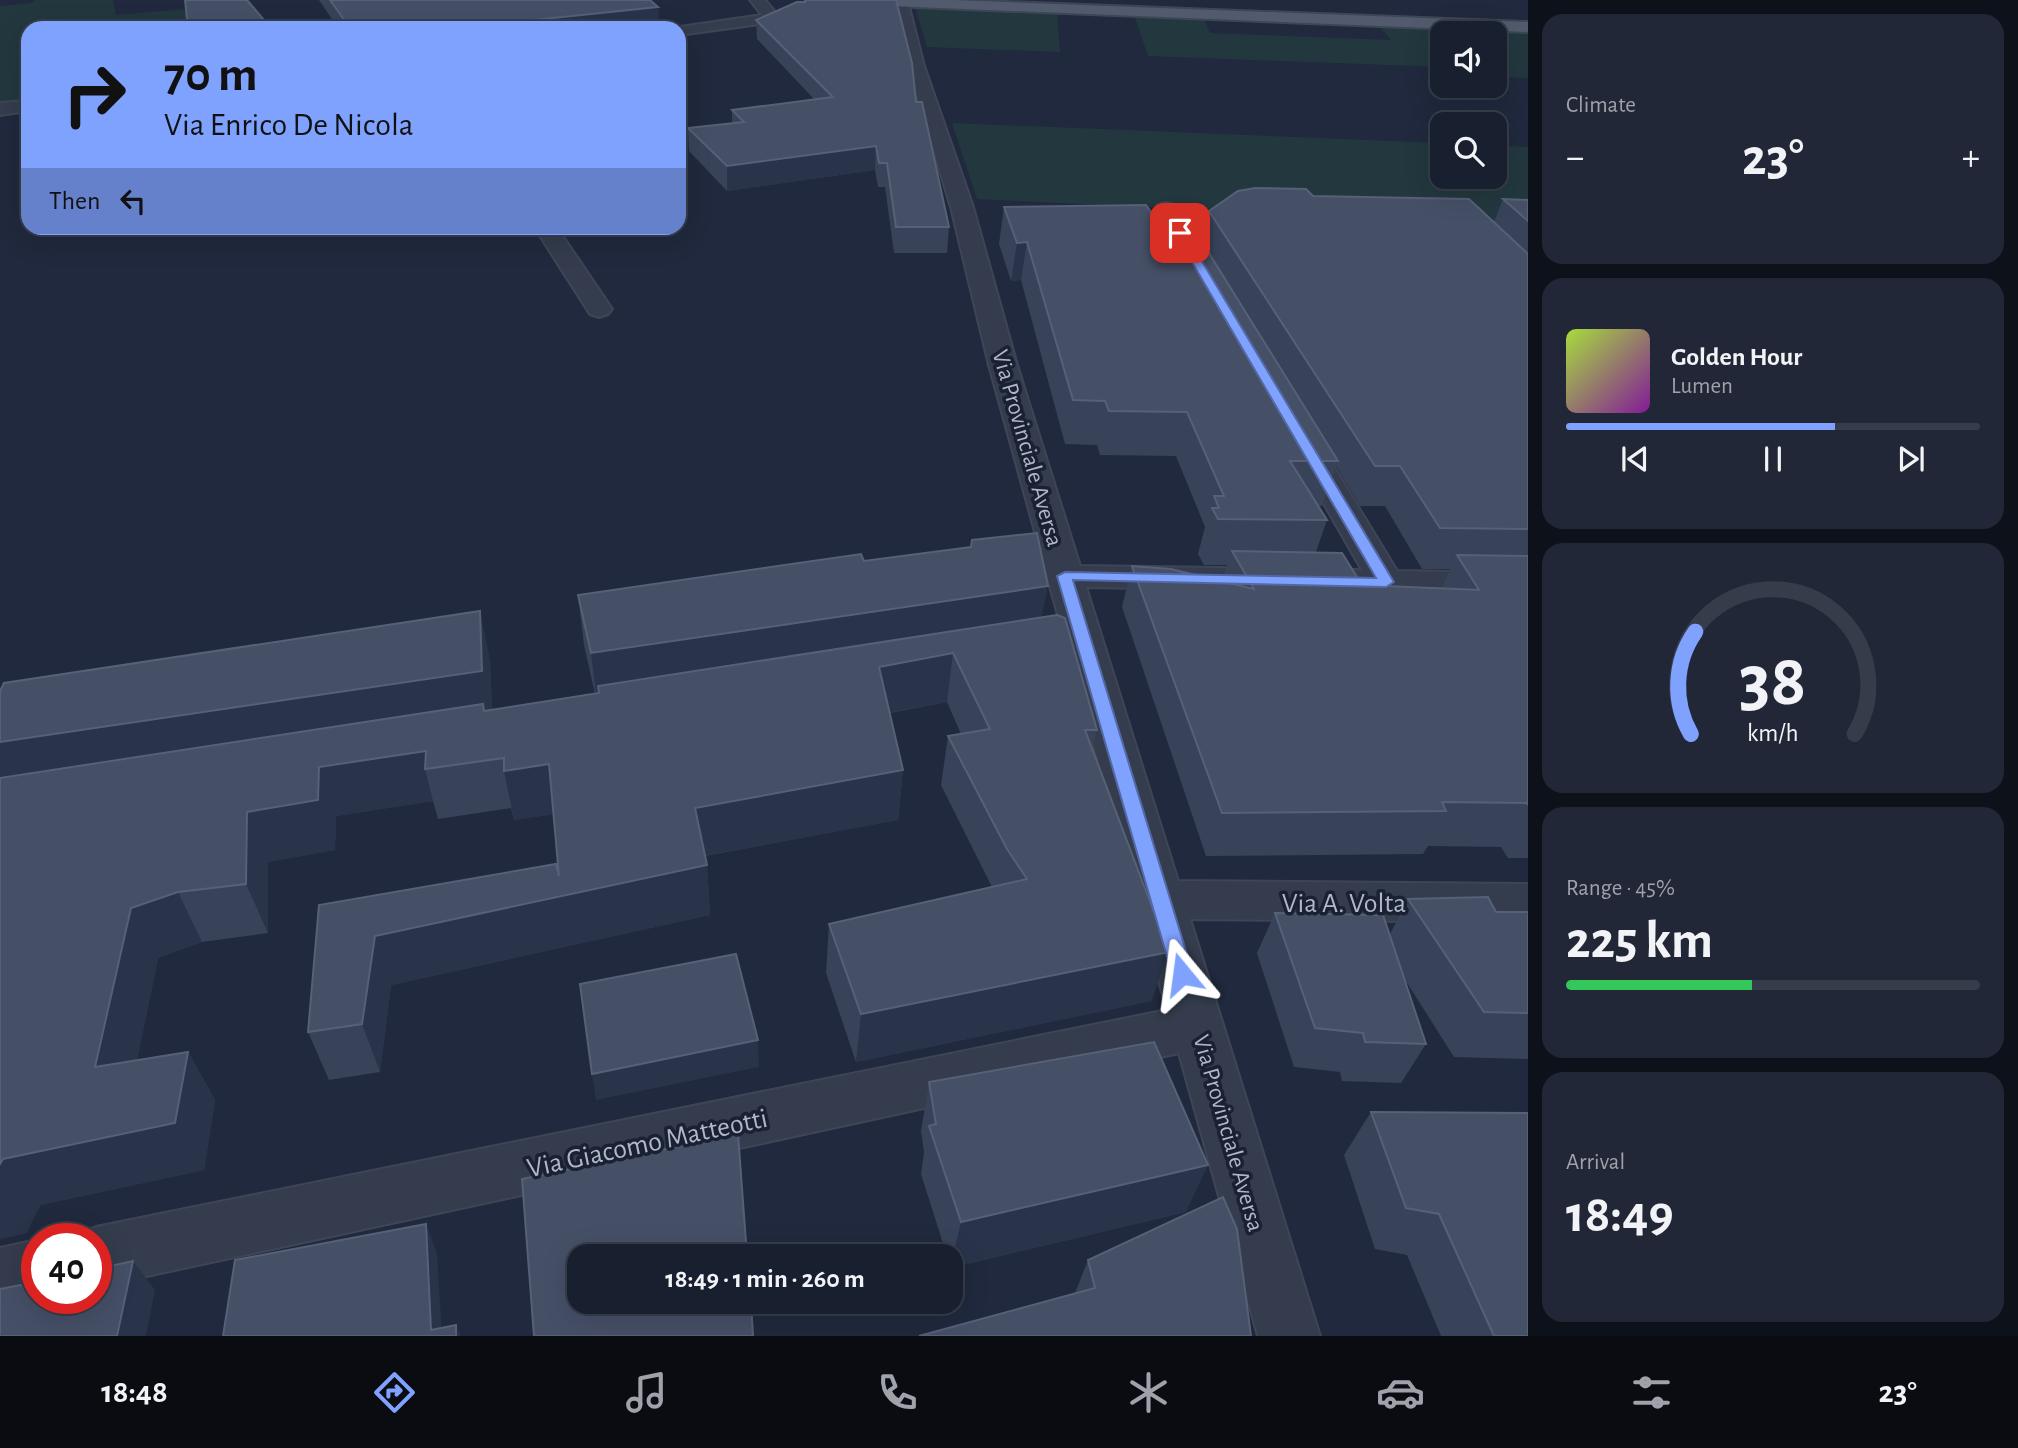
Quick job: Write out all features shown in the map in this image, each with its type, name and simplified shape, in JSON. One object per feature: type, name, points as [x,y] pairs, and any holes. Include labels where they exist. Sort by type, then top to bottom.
[{"type":"main road","points":[[843,0],[1528,27]]},
{"type":"street","points":[[686,29],[769,19],[769,13],[757,0]]},
{"type":"street","name":"Via Provinciale Aversa","points":[[901,3],[916,66],[962,207],[1003,365],[1289,1336]]},
{"type":"street","points":[[0,109],[21,107]]},
{"type":"street","points":[[1166,210],[1216,293]]},
{"type":"street","points":[[551,235],[599,309]]},
{"type":"street","points":[[1293,424],[1386,582]]},
{"type":"street","points":[[1065,576],[1528,584]]},
{"type":"street","points":[[1044,650],[1085,643]]},
{"type":"street","name":"Via A. Volta","points":[[1161,900],[1528,903]]},
{"type":"street","name":"Via Giacomo Matteotti","points":[[112,1254],[1198,1026]]},
{"type":"street","points":[[0,1278],[21,1273]]},
{"type":"green space","points":[[34,0],[113,0],[116,15],[188,9],[190,21],[21,21],[21,102],[0,104],[0,6],[33,3]]},
{"type":"green space","points":[[915,7],[1057,11],[1060,52],[927,47]]},
{"type":"green space","points":[[1134,15],[1203,18],[1210,33],[1391,40],[1378,25],[1430,27],[1430,67],[1148,56]]},
{"type":"green space","points":[[1507,29],[1528,30],[1528,78],[1507,77]]},
{"type":"green space","points":[[952,123],[1430,143],[1430,189],[1507,189],[1507,146],[1528,147],[1528,225],[977,199]]},
{"type":"building","points":[[185,0],[247,0],[265,21],[187,21]]},
{"type":"building","points":[[330,0],[650,0],[658,7],[524,21],[345,21]]},
{"type":"building","points":[[805,0],[896,0],[912,63],[916,102],[922,102],[949,227],[896,227],[887,163],[879,163],[876,146],[727,166],[688,128],[744,122],[732,110],[833,97],[756,20]]},
{"type":"building","points":[[1255,188],[1306,189],[1313,196],[1469,199],[1528,254],[1528,529],[1440,528],[1400,466],[1375,466],[1209,211],[1238,191]]},
{"type":"building","points":[[1503,199],[1528,200],[1528,221]]},
{"type":"building","points":[[1146,205],[1168,236],[1189,221],[1338,461],[1290,461],[1327,520],[1218,519],[1212,508],[1219,508],[1214,496],[1224,496],[1187,412],[1109,411],[1105,401],[1073,400],[1027,242],[1017,243],[1004,207]]},
{"type":"building","points":[[1037,533],[1048,586],[591,653],[578,595],[861,554],[864,561],[971,547],[972,540]]},
{"type":"building","points":[[1232,551],[1342,553],[1362,585],[1479,590],[1457,555],[1528,556],[1528,805],[1442,802],[1446,811],[1222,813],[1132,566],[1171,569],[1254,589]]},
{"type":"building","points":[[480,611],[482,671],[0,742],[0,691],[4,683]]},
{"type":"building","points":[[1057,615],[1065,618],[1097,730],[1085,730],[1169,952],[861,1014],[829,924],[1027,879],[1007,849],[948,736],[990,729],[953,653],[879,667],[903,770],[695,808],[707,865],[375,936],[362,1024],[308,1032],[319,905],[556,864],[559,876],[549,764],[504,771],[504,758],[425,769],[426,751],[319,767],[318,800],[247,812],[246,884],[178,892],[131,908],[95,1067],[188,1052],[175,1123],[3,1159],[0,1164],[0,778],[483,704],[484,711],[599,693],[598,686]]},
{"type":"building","points":[[1488,897],[1496,912],[1528,912],[1528,1013],[1484,1012],[1408,899]]},
{"type":"building","points":[[1275,913],[1383,915],[1426,1044],[1365,1042],[1363,1033],[1315,1028]]},
{"type":"building","points":[[736,954],[758,1040],[592,1074],[580,984]]},
{"type":"building","points":[[1154,1042],[1208,1165],[961,1222],[929,1126],[936,1124],[929,1082]]},
{"type":"building","points":[[1371,1112],[1528,1113],[1528,1336],[1494,1336],[1439,1214],[1406,1208]]},
{"type":"building","points":[[738,1134],[746,1244],[567,1244],[567,1314],[752,1314],[753,1336],[534,1336],[522,1179]]},
{"type":"building","points":[[1223,1197],[1237,1229],[1251,1336],[919,1336],[1095,1288],[1088,1260]]},
{"type":"building","points":[[426,1224],[431,1330],[456,1325],[456,1336],[223,1336],[235,1260]]},
{"type":"building","points":[[133,1261],[117,1336],[0,1336],[0,1289],[21,1285],[21,1314],[112,1314],[112,1266]]},
{"type":"route","points":[[1180,233],[1386,582],[1065,576],[1182,974]]}]
